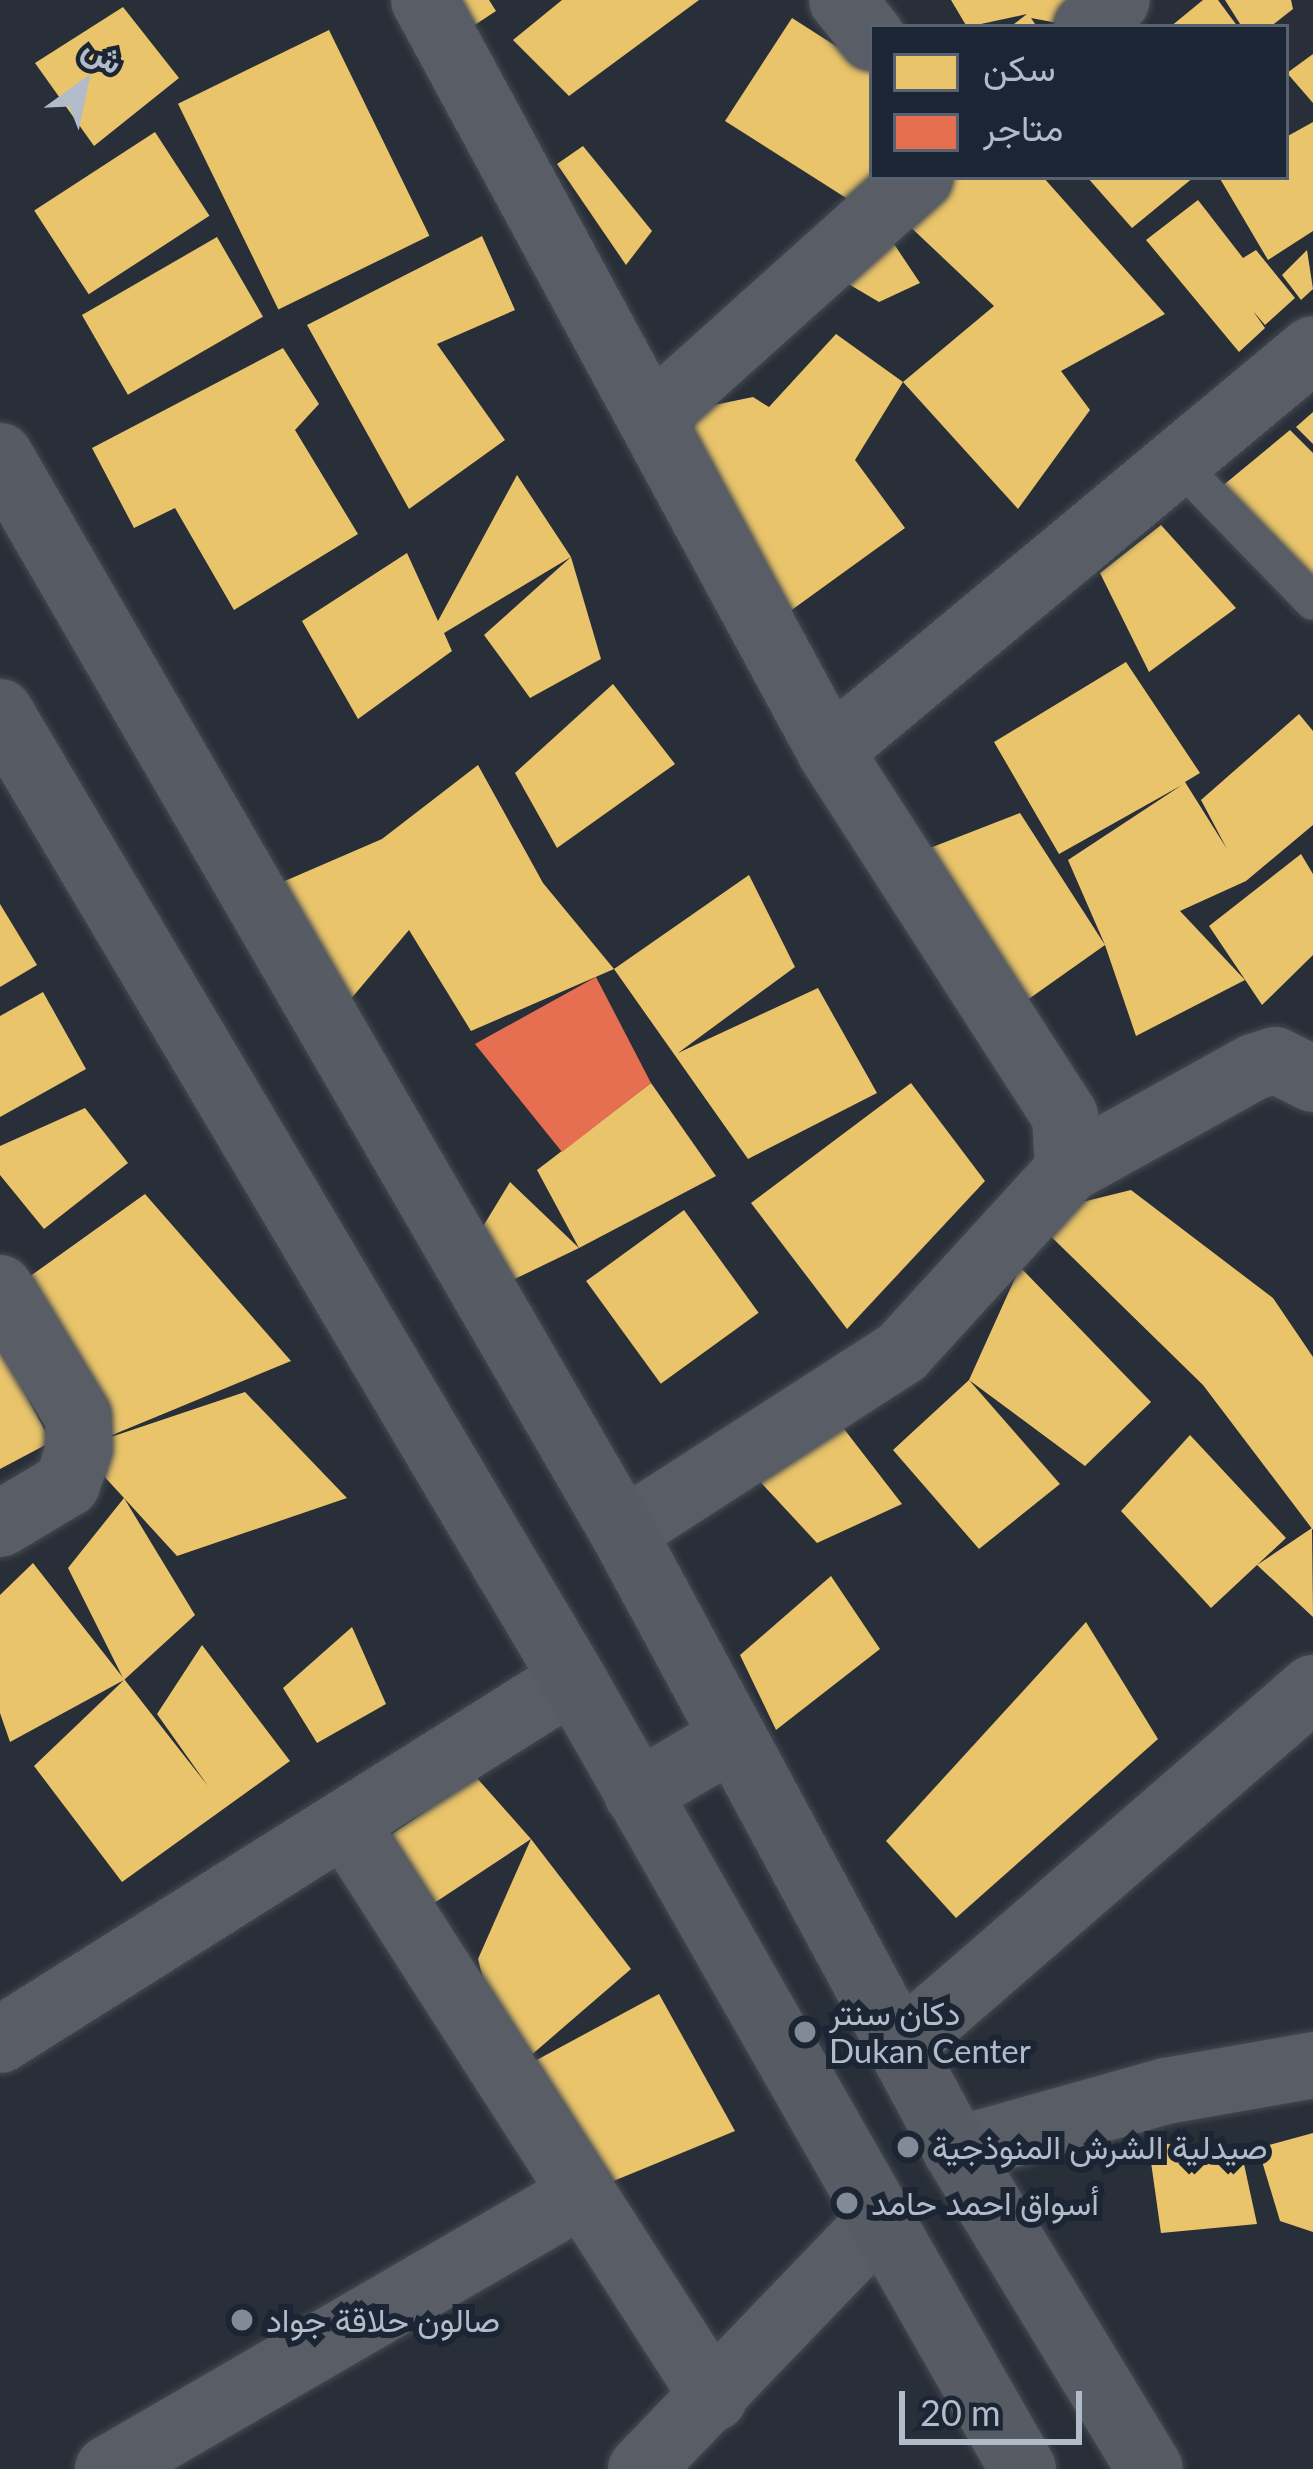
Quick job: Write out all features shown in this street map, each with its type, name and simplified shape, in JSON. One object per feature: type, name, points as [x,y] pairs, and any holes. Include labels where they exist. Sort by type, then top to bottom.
[{"type":"street","points":[[424,0],[830,751],[1065,1117],[1068,1170]]},
{"type":"street","points":[[842,0],[869,33]]},
{"type":"street","points":[[1090,24],[1117,0]]},
{"type":"street","points":[[651,418],[917,180]]},
{"type":"street","points":[[830,751],[1313,349]]},
{"type":"street","points":[[0,456],[623,1532],[956,2150],[1150,2469]]},
{"type":"street","points":[[0,712],[573,1679],[878,2224],[1023,2469]]},
{"type":"street","points":[[623,1532],[902,1352],[1068,1170],[1254,1067],[1296,1064],[1313,1078]]},
{"type":"street","points":[[0,1288],[78,1417],[79,1448],[67,1484],[0,1524]]},
{"type":"street","points":[[0,2040],[573,1679]]},
{"type":"street","points":[[900,2046],[1313,1688]]},
{"type":"street","points":[[638,1794],[734,1737]]},
{"type":"street","points":[[346,1825],[714,2398]]},
{"type":"street","points":[[956,2150],[1166,2090],[1313,2065]]},
{"type":"street","points":[[108,2469],[582,2194]]},
{"type":"street","points":[[641,2469],[878,2224]]},
{"type":"lane","points":[[1178,461],[1313,602]]},
{"type":"building: سكن","points":[[446,0],[489,0],[496,11],[464,32]]},
{"type":"building: سكن","points":[[562,0],[699,0],[569,96],[513,40]]},
{"type":"building: سكن","points":[[951,0],[1092,0],[1080,24],[1031,18],[1035,24],[1014,24],[1027,14],[965,24]]},
{"type":"building: سكن","points":[[1203,0],[1218,0],[1236,24],[1174,24]]},
{"type":"building: سكن","points":[[1225,0],[1291,0],[1293,9],[1274,24],[1240,24]]},
{"type":"building: سكن","points":[[123,7],[179,78],[94,146],[35,63]]},
{"type":"building: سكن","points":[[792,18],[869,67],[869,180],[875,180],[876,217],[725,121]]},
{"type":"building: سكن","points":[[329,30],[429,236],[278,309],[178,104]]},
{"type":"building: سكن","points":[[1313,54],[1313,103],[1289,75]]},
{"type":"building: سكن","points":[[1313,122],[1313,231],[1268,260],[1221,180],[1289,180],[1289,135]]},
{"type":"building: سكن","points":[[155,132],[209,216],[89,294],[34,210]]},
{"type":"building: سكن","points":[[583,146],[652,231],[626,265],[557,164]]},
{"type":"building: سكن","points":[[935,180],[1046,180],[1165,314],[1061,371],[1090,410],[1018,509],[903,382],[994,306],[902,219]]},
{"type":"building: سكن","points":[[1090,180],[1190,180],[1132,228]]},
{"type":"building: سكن","points":[[1198,200],[1243,258],[1256,250],[1295,298],[1265,325],[1253,311],[1265,328],[1239,352],[1146,240]]},
{"type":"building: سكن","points":[[876,217],[920,283],[879,302],[840,279]]},
{"type":"building: سكن","points":[[482,236],[515,310],[437,344],[505,440],[409,509],[307,325]]},
{"type":"building: سكن","points":[[217,237],[263,317],[128,395],[82,315]]},
{"type":"building: سكن","points":[[1307,250],[1313,289],[1301,300],[1282,275]]},
{"type":"building: سكن","points":[[836,334],[903,382],[855,460],[905,528],[764,630],[651,418],[753,397],[769,407]]},
{"type":"building: سكن","points":[[283,348],[319,404],[295,430],[358,534],[234,610],[175,508],[134,528],[92,448]]},
{"type":"building: سكن","points":[[1313,412],[1313,444],[1296,427]]},
{"type":"building: سكن","points":[[1290,430],[1313,453],[1313,593],[1215,492]]},
{"type":"building: سكن","points":[[517,475],[571,557],[444,633],[452,651],[358,719],[302,621],[407,553],[438,621]]},
{"type":"building: سكن","points":[[1161,525],[1236,608],[1149,672],[1100,573]]},
{"type":"building: سكن","points":[[571,557],[601,659],[530,698],[484,635]]},
{"type":"building: سكن","points":[[1126,662],[1200,773],[1185,782],[1227,849],[1201,800],[1299,714],[1313,731],[1313,825],[1246,881],[1180,911],[1245,980],[1136,1036],[1105,945],[1068,860],[1182,785],[1059,854],[994,742]]},
{"type":"building: سكن","points":[[613,684],[675,764],[557,848],[515,773]]},
{"type":"building: سكن","points":[[478,765],[543,883],[614,969],[471,1031],[409,930],[339,1013],[264,890],[382,839]]},
{"type":"building: سكن","points":[[1020,813],[1105,945],[1002,1018],[912,855]]},
{"type":"building: سكن","points":[[1301,854],[1313,874],[1313,955],[1262,1005],[1209,926]]},
{"type":"building: سكن","points":[[749,875],[795,967],[678,1053],[818,988],[877,1093],[748,1159],[614,969]]},
{"type":"building: سكن","points":[[0,904],[37,965],[0,987]]},
{"type":"building: سكن","points":[[43,992],[86,1069],[0,1117],[0,1016]]},
{"type":"building: سكن","points":[[651,1083],[716,1176],[579,1248],[537,1170]]},
{"type":"building: سكن","points":[[911,1083],[985,1181],[847,1329],[751,1203]]},
{"type":"building: سكن","points":[[85,1108],[128,1163],[44,1229],[0,1175],[0,1146]]},
{"type":"building: سكن","points":[[510,1182],[579,1248],[494,1289],[479,1233]]},
{"type":"building: سكن","points":[[1131,1190],[1273,1298],[1313,1357],[1313,1530],[1203,1385],[1029,1215]]},
{"type":"building: سكن","points":[[145,1194],[291,1361],[93,1443],[245,1392],[347,1498],[177,1556],[78,1448],[22,1282]]},
{"type":"building: سكن","points":[[684,1210],[759,1313],[661,1384],[586,1281]]},
{"type":"building: سكن","points":[[1020,1267],[1151,1402],[1085,1466],[969,1380]]},
{"type":"building: سكن","points":[[0,1346],[51,1442],[0,1469]]},
{"type":"building: سكن","points":[[969,1380],[1060,1484],[979,1549],[893,1450]]},
{"type":"building: سكن","points":[[841,1425],[902,1504],[817,1543],[754,1475]]},
{"type":"building: سكن","points":[[1190,1435],[1286,1538],[1211,1608],[1121,1511]]},
{"type":"building: سكن","points":[[124,1498],[195,1615],[124,1680],[68,1568]]},
{"type":"building: سكن","points":[[1312,1528],[1313,1617],[1257,1565]]},
{"type":"building: سكن","points":[[33,1563],[208,1786],[157,1714],[202,1645],[290,1761],[122,1882],[34,1766],[124,1680],[10,1742],[0,1713],[0,1595]]},
{"type":"building: سكن","points":[[831,1576],[880,1649],[776,1730],[740,1655]]},
{"type":"building: سكن","points":[[1086,1622],[1158,1739],[956,1918],[886,1841]]},
{"type":"building: سكن","points":[[352,1627],[386,1704],[317,1743],[283,1688]]},
{"type":"building: سكن","points":[[476,1777],[531,1839],[407,1921],[383,1840]]},
{"type":"building: سكن","points":[[531,1839],[631,1969],[507,2076],[478,1959]]},
{"type":"building: سكن","points":[[659,1994],[735,2131],[582,2194],[507,2076]]},
{"type":"building: سكن","points":[[1313,2133],[1313,2232],[1280,2221],[1258,2148]]},
{"type":"building: سكن","points":[[1148,2141],[1242,2155],[1257,2224],[1161,2233]]},
{"type":"building: متاجر","points":[[596,977],[651,1083],[562,1152],[475,1044]]},
{"type":"place","name":"دكان سنتر Dukan Center","points":[[805,2032]]},
{"type":"place","name":"صيدلية الشرش المنوذجية","points":[[908,2147]]},
{"type":"place","name":"أسواق احمد حامد","points":[[847,2203]]},
{"type":"place","name":"صالون حلاقة جواد","points":[[242,2320]]}]
